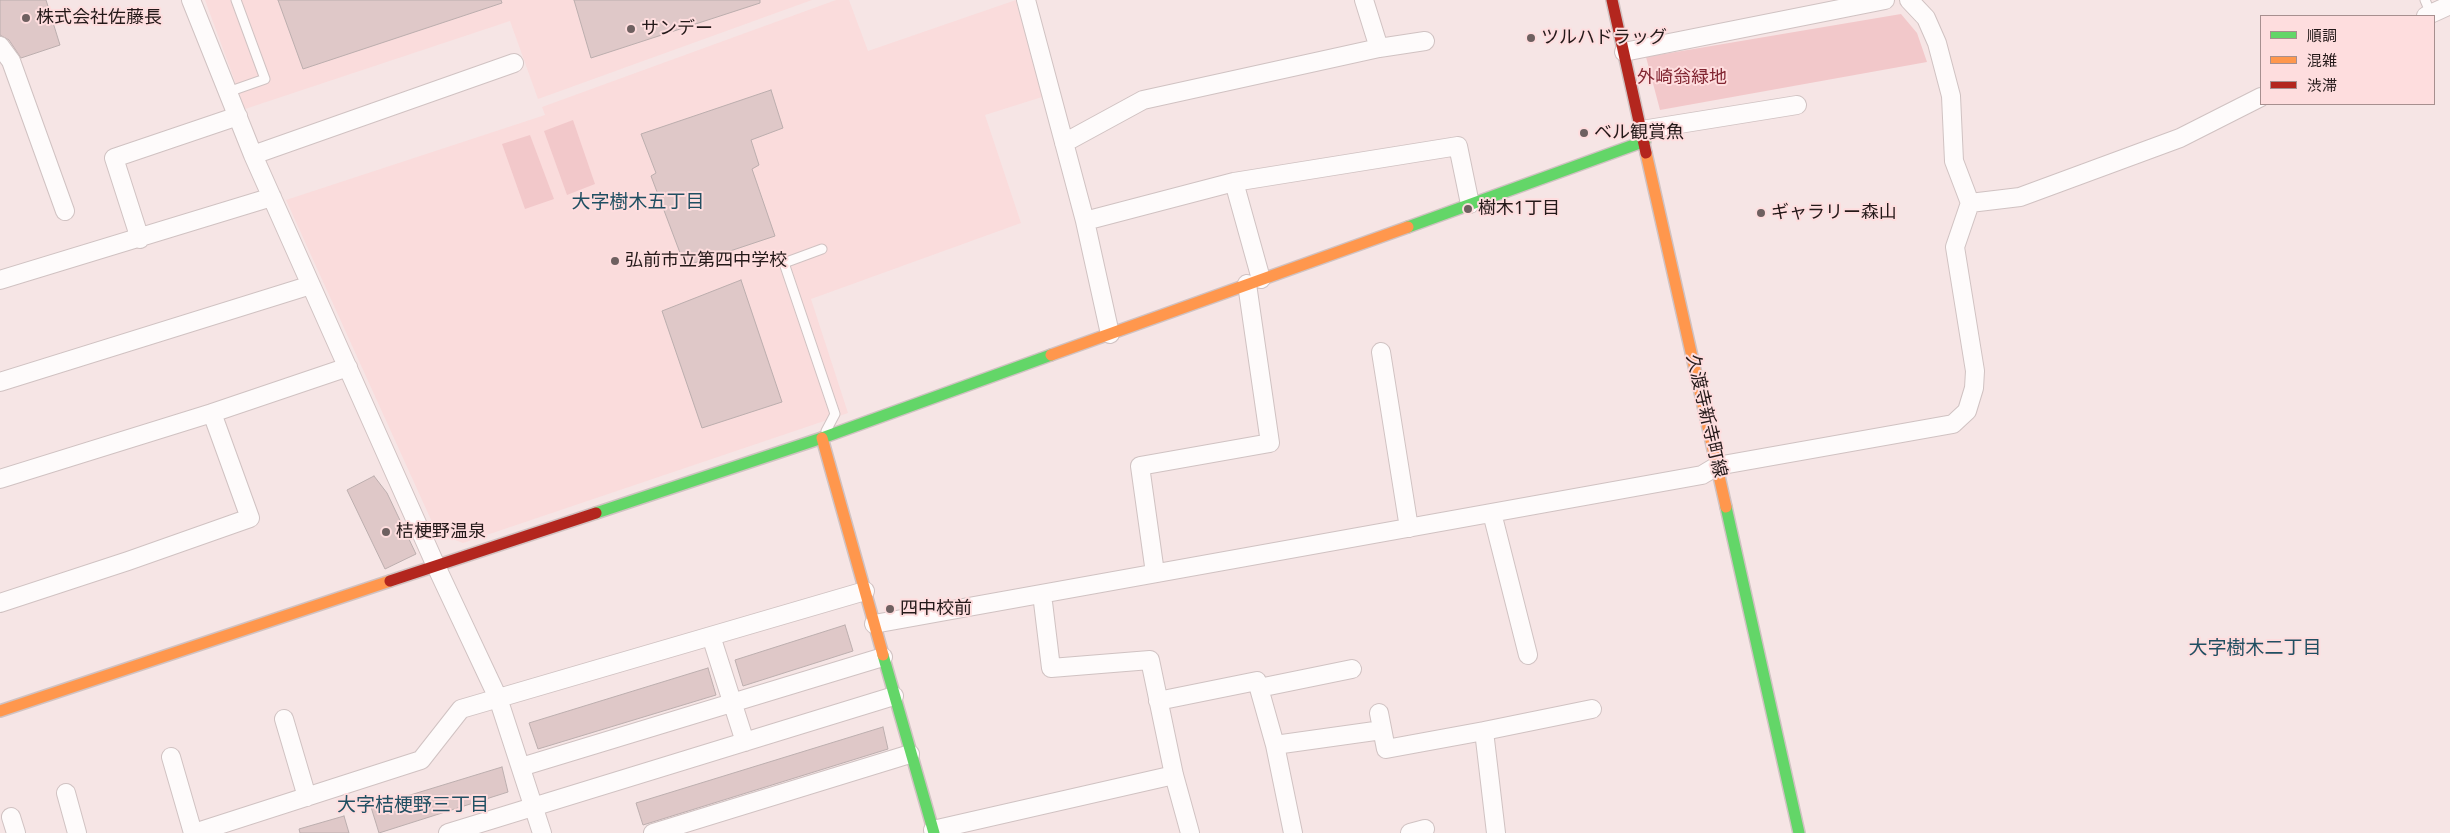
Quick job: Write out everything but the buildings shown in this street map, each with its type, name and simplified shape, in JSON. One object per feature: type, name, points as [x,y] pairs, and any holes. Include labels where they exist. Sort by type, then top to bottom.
[{"type":"street","points":[[191,0],[253,155],[436,566],[498,698],[542,833]]},
{"type":"street","points":[[1026,0],[1085,221],[1110,334]]},
{"type":"street","points":[[1364,0],[1379,48]]},
{"type":"street","name":"久渡寺新寺町線","points":[[1612,0],[1644,135],[1799,833]]},
{"type":"street","points":[[1624,52],[1885,0]]},
{"type":"street","points":[[874,624],[1702,475],[1717,466],[1953,424],[1967,411],[1974,388],[1975,372],[1955,247],[1970,203],[1954,162],[1951,96],[1937,44],[1926,18],[1909,0]]},
{"type":"street","points":[[2428,10],[2450,5]]},
{"type":"street","points":[[1064,143],[1144,100],[1379,48],[1424,41]]},
{"type":"street","points":[[0,46],[11,61],[65,211]]},
{"type":"street","points":[[253,155],[514,63]]},
{"type":"street","points":[[1970,203],[2020,197],[2180,138],[2260,98]]},
{"type":"street","points":[[0,711],[822,438],[1470,204],[1644,135],[1797,105]]},
{"type":"street","points":[[140,239],[114,158],[238,116]]},
{"type":"street","points":[[1085,221],[1234,182],[1458,146],[1470,204]]},
{"type":"street","points":[[1156,573],[1140,466],[1270,443],[1254,282],[1234,182]]},
{"type":"street","points":[[0,280],[272,198]]},
{"type":"street","points":[[0,382],[311,285]]},
{"type":"street","points":[[1381,352],[1409,528]]},
{"type":"street","points":[[0,479],[212,413],[348,367]]},
{"type":"street","points":[[0,603],[250,518],[212,413]]},
{"type":"street","points":[[822,438],[910,754],[934,832],[1174,774]]},
{"type":"street","points":[[1492,512],[1528,655]]},
{"type":"street","points":[[171,757],[193,833],[422,760],[461,709],[865,591]]},
{"type":"street","points":[[1042,594],[1051,668],[1150,660],[1174,774],[1190,833]]},
{"type":"street","points":[[711,636],[745,742]]},
{"type":"street","points":[[521,767],[883,657]]},
{"type":"street","points":[[1259,688],[1352,669]]},
{"type":"street","points":[[1158,701],[1257,681],[1275,744],[1293,833]]},
{"type":"street","points":[[448,833],[894,696]]},
{"type":"street","points":[[1275,744],[1381,721],[1386,749],[1592,709]]},
{"type":"street","points":[[284,719],[307,797]]},
{"type":"street","points":[[1484,731],[1496,833]]},
{"type":"street","points":[[653,833],[910,754]]},
{"type":"street","points":[[66,794],[77,833]]},
{"type":"lane","points":[[228,92],[265,79],[236,0]]},
{"type":"lane","points":[[822,249],[784,263],[835,414],[822,438]]},
{"type":"shaded area","points":[[205,0],[812,0],[538,99],[510,21],[245,109]]},
{"type":"shaded area","name":"弘前市立第四中学校","points":[[836,0],[849,0],[868,51],[1016,0],[1042,97],[985,115],[1021,223],[811,299],[848,413],[463,543],[437,533],[286,200],[545,115],[542,107]]},
{"type":"green space","name":"外崎翁緑地","points":[[1901,14],[1917,33],[1927,62],[1660,110],[1646,57]]},
{"type":"green space","points":[[573,120],[595,184],[567,195],[544,131]]},
{"type":"green space","points":[[530,135],[554,199],[525,209],[502,144]]},
{"type":"traffic: fast","points":[[1408,227],[1645,141]]},
{"type":"traffic: fast","points":[[596,513],[822,438],[1051,355]]},
{"type":"traffic: fast","points":[[1726,507],[1799,833]]},
{"type":"traffic: fast","points":[[883,655],[934,833]]},
{"type":"traffic: slow","points":[[1646,153],[1726,507]]},
{"type":"traffic: slow","points":[[1051,355],[1408,227]]},
{"type":"traffic: slow","points":[[822,438],[883,655]]},
{"type":"traffic: slow","points":[[0,711],[390,581]]},
{"type":"traffic: jam","points":[[1612,0],[1646,153]]},
{"type":"traffic: jam","points":[[390,581],[596,513]]},
{"type":"place","name":"株式会社佐藤長","points":[[26,18]]},
{"type":"place","name":"サンデー","points":[[631,29]]},
{"type":"place","name":"ツルハドラッグ","points":[[1531,38]]},
{"type":"place","name":"ベル観賞魚","points":[[1584,133]]},
{"type":"place","name":"樹木1丁目","points":[[1468,209]]},
{"type":"place","name":"ギャラリー森山","points":[[1761,213]]},
{"type":"place","name":"弘前市立第四中学校","points":[[615,261]]},
{"type":"place","name":"桔梗野温泉","points":[[386,532]]},
{"type":"place","name":"四中校前","points":[[890,609]]},
{"type":"district","name":"大字樹木五丁目","points":[[638,203]]},
{"type":"district","name":"大字樹木二丁目","points":[[2255,649]]},
{"type":"district","name":"大字桔梗野三丁目","points":[[413,806]]}]
